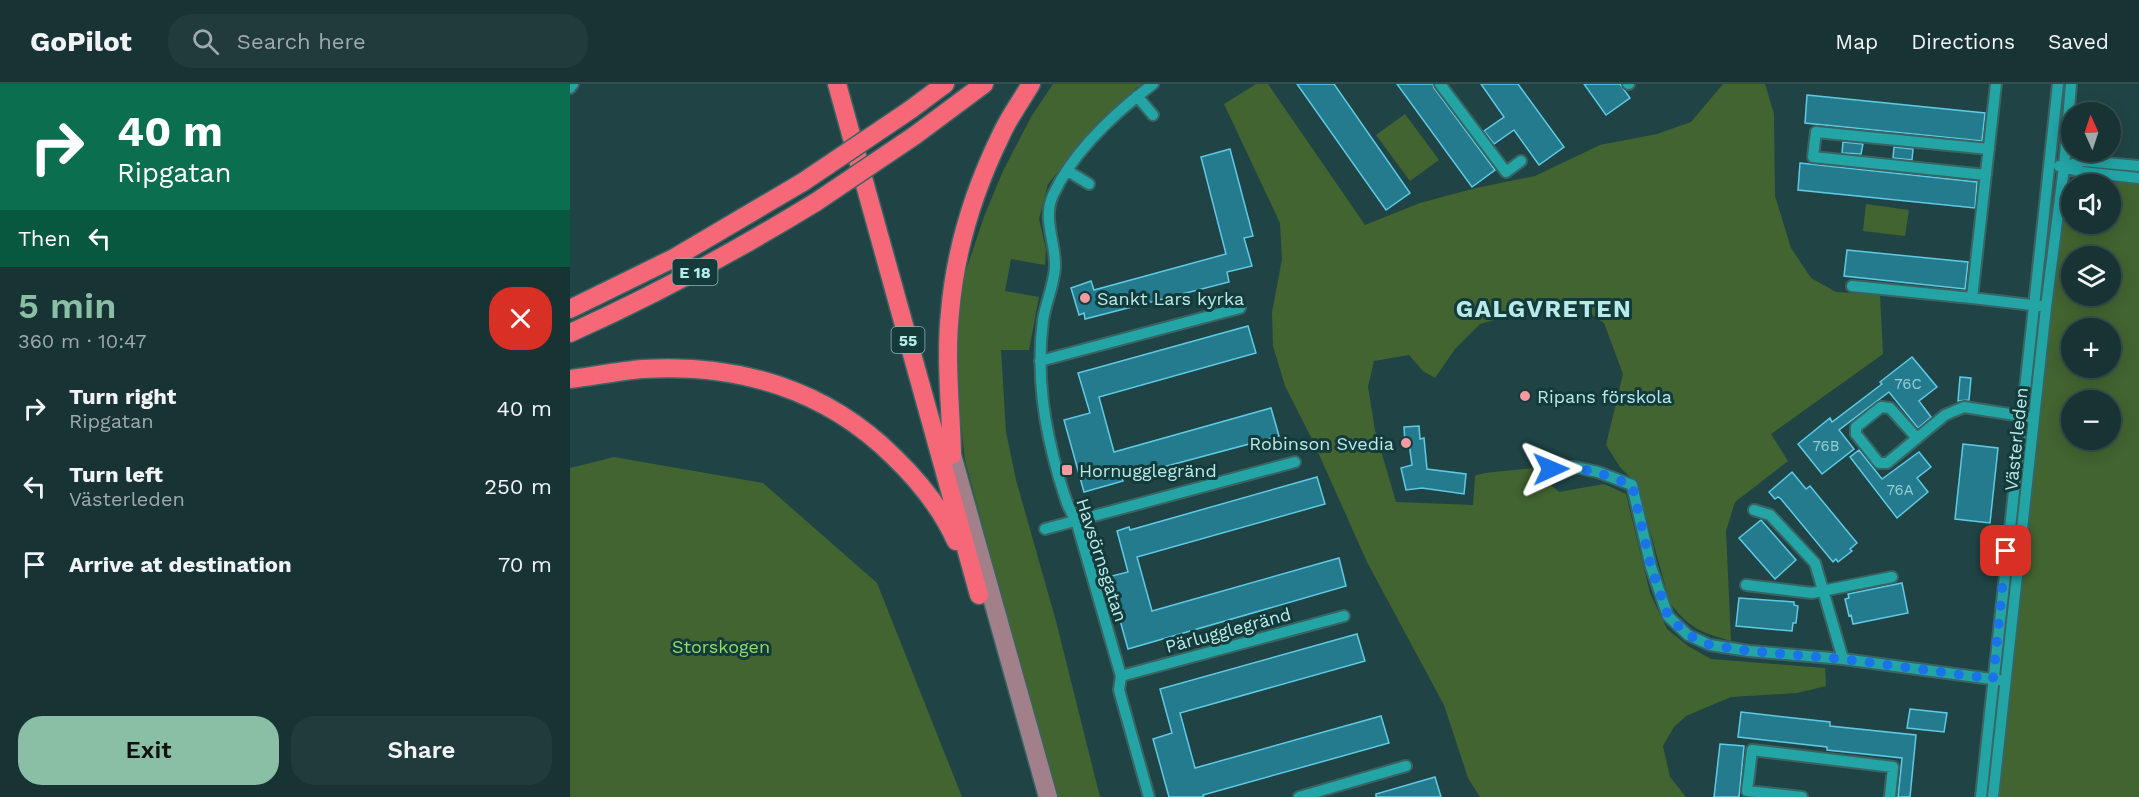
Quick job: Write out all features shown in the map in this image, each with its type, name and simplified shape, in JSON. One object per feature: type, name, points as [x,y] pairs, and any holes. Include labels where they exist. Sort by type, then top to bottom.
[{"type":"highway","name":"55","points":[[837,84],[980,595]]},
{"type":"highway","points":[[849,84],[952,455]]},
{"type":"highway","name":"E 18","points":[[570,309],[674,258],[803,183],[945,84]]},
{"type":"highway","name":"E 18","points":[[570,333],[640,301],[751,242],[816,202],[914,136],[984,84]]},
{"type":"highway","name":"55","points":[[952,455],[950,314],[962,242],[972,204],[987,164],[1002,132],[1031,84]]},
{"type":"highway","points":[[570,379],[643,369],[690,369],[728,372],[769,380],[809,397],[843,415],[876,438],[928,493],[946,520],[980,595]]},
{"type":"main road","name":"55","points":[[952,455],[1048,797]]},
{"type":"main road","name":"55","points":[[980,595],[1037,797]]},
{"type":"street","points":[[570,88],[573,84]]},
{"type":"street","name":"Havsörnsgatan","points":[[1149,797],[1119,690],[1121,676],[1076,520],[1069,511],[1045,423],[1041,399],[1040,361],[1043,320],[1055,266],[1048,214],[1052,197],[1068,171],[1097,133],[1137,96],[1154,84]]},
{"type":"street","points":[[1440,84],[1506,172],[1521,161]]},
{"type":"street","points":[[1972,298],[1996,84]]},
{"type":"street","name":"Västerleden","points":[[1981,797],[2058,84]]},
{"type":"street","name":"Västerleden","points":[[1993,797],[2046,307],[2064,167],[2071,84]]},
{"type":"street","points":[[1137,96],[1153,115]]},
{"type":"street","points":[[1986,175],[1813,157],[1816,132],[1989,149]]},
{"type":"street","points":[[2064,167],[2084,161],[2139,166]]},
{"type":"street","points":[[2049,165],[2082,172],[2139,178]]},
{"type":"street","points":[[1068,171],[1089,184]]},
{"type":"street","points":[[1852,286],[2046,307]]},
{"type":"street","points":[[1040,361],[1240,308]]},
{"type":"street","points":[[1917,438],[1886,406],[1881,407],[1856,427],[1856,434],[1878,463],[1883,464],[1887,463],[1945,415],[1965,407],[2035,418]]},
{"type":"street","points":[[1045,530],[1295,462]]},
{"type":"street","points":[[1551,469],[1575,467],[1598,472],[1632,485],[1651,567],[1668,616],[1688,635],[1710,645],[1843,659],[2006,681]]},
{"type":"street","points":[[1754,510],[1770,515],[1815,563],[1843,659]]},
{"type":"street","points":[[1746,585],[1812,593],[1892,577]]},
{"type":"street","name":"Pärlugglegränd","points":[[1121,676],[1344,616]]},
{"type":"street","points":[[1802,797],[1747,791],[1752,750],[1893,767],[1890,797]]},
{"type":"street","points":[[1299,797],[1406,766]]},
{"type":"green space","points":[[1053,84],[1143,84],[1136,88],[1080,144],[1048,184],[1039,219],[1046,249],[1045,265],[1011,259],[1005,291],[1039,297],[1029,350],[1001,350],[1006,432],[1016,480],[1056,621],[1100,797],[1055,797],[965,460],[957,391],[957,325],[965,273],[985,214],[1003,171],[1031,117]]},
{"type":"green space","points":[[1256,84],[1268,84],[1365,225],[1420,203],[1476,188],[1535,176],[1600,145],[1657,134],[1691,122],[1723,84],[1765,84],[1774,114],[1775,196],[1791,248],[1811,278],[1836,292],[1880,295],[1883,354],[1771,434],[1788,461],[1735,502],[1726,531],[1731,641],[1690,624],[1670,603],[1637,484],[1620,467],[1606,445],[1623,374],[1604,323],[1569,299],[1480,324],[1455,349],[1435,378],[1423,371],[1409,355],[1374,361],[1368,387],[1375,430],[1396,502],[1473,505],[1475,476],[1532,468],[1559,492],[1604,484],[1626,494],[1650,593],[1667,629],[1688,646],[1711,659],[1825,668],[1826,686],[1797,693],[1731,697],[1686,716],[1674,727],[1663,746],[1670,777],[1686,797],[1480,797],[1468,778],[1444,705],[1367,562],[1313,441],[1285,386],[1273,346],[1272,312],[1282,259],[1280,223],[1224,104]]},
{"type":"green space","points":[[1405,114],[1439,160],[1410,181],[1376,135]]},
{"type":"green space","points":[[2121,183],[2139,184],[2139,797],[1997,797],[2024,554],[2031,539],[2027,522],[2061,219],[2061,234],[2121,234]]},
{"type":"green space","points":[[1866,204],[1909,210],[1905,236],[1863,231]]},
{"type":"green space","name":"Storskogen","points":[[614,457],[763,483],[877,583],[962,797],[570,797],[570,468]]},
{"type":"building","points":[[1297,84],[1334,84],[1410,193],[1386,210]]},
{"type":"building","points":[[1397,84],[1433,84],[1495,170],[1472,187]]},
{"type":"building","points":[[1481,84],[1518,84],[1564,147],[1539,165],[1514,130],[1494,144],[1484,131],[1504,117]]},
{"type":"building","points":[[1584,84],[1620,84],[1630,98],[1606,115]]},
{"type":"building","points":[[1807,95],[1985,113],[1982,141],[1805,123]]},
{"type":"building","points":[[1843,142],[1863,144],[1861,154],[1842,153]]},
{"type":"building","points":[[1894,147],[1913,149],[1912,160],[1893,158]]},
{"type":"building","points":[[1230,149],[1253,236],[1244,238],[1252,266],[1227,272],[1229,282],[1085,319],[1084,313],[1079,315],[1071,288],[1091,281],[1094,290],[1226,254],[1201,157]]},
{"type":"building","points":[[1800,163],[1977,182],[1975,208],[1798,190]]},
{"type":"building","points":[[1847,250],[1968,262],[1965,289],[1844,276]]},
{"type":"building","points":[[1248,326],[1256,353],[1099,397],[1114,452],[1271,408],[1279,436],[1122,478],[1123,481],[1084,492],[1064,420],[1090,413],[1078,373]]},
{"type":"building","points":[[1912,357],[1937,387],[1919,401],[1931,417],[1918,428],[1889,392],[1839,430],[1854,449],[1822,474],[1798,444],[1830,418],[1832,422],[1882,384],[1880,382]]},
{"type":"building","points":[[1960,377],[1971,378],[1969,400],[1958,401]]},
{"type":"building","points":[[1419,426],[1420,439],[1424,438],[1427,469],[1466,474],[1464,494],[1422,488],[1406,490],[1401,468],[1412,465],[1409,443],[1405,443],[1404,427]]},
{"type":"building","points":[[1963,444],[1998,448],[1990,523],[1955,519]]},
{"type":"building","points":[[1859,450],[1882,479],[1919,452],[1931,467],[1917,478],[1928,492],[1897,518],[1850,457]]},
{"type":"building","points":[[1792,472],[1806,489],[1810,486],[1857,543],[1850,549],[1852,551],[1838,562],[1836,559],[1833,562],[1781,499],[1778,497],[1775,499],[1769,492]]},
{"type":"building","points":[[1317,477],[1325,504],[1137,557],[1152,611],[1339,558],[1346,586],[1128,649],[1108,577],[1128,572],[1117,531],[1129,527],[1130,530]]},
{"type":"building","points":[[1761,520],[1796,560],[1775,579],[1739,538]]},
{"type":"building","points":[[1902,583],[1908,613],[1853,624],[1845,599],[1849,598],[1848,594]]},
{"type":"building","points":[[1739,598],[1794,602],[1794,605],[1798,606],[1796,623],[1793,623],[1792,631],[1736,626]]},
{"type":"building","points":[[1357,634],[1365,661],[1180,713],[1195,768],[1381,716],[1389,743],[1203,795],[1204,797],[1169,797],[1153,739],[1172,733],[1160,689]]},
{"type":"building","points":[[1910,709],[1947,713],[1944,732],[1907,728]]},
{"type":"building","points":[[1741,712],[1830,722],[1830,726],[1916,735],[1910,797],[1898,797],[1902,758],[1738,737]]},
{"type":"building","points":[[1720,744],[1744,746],[1739,797],[1714,797]]},
{"type":"building","points":[[1435,777],[1441,797],[1376,797],[1376,794]]},
{"type":"place","name":"Sankt Lars kyrka","points":[[1085,298]]},
{"type":"place","name":"Ripans förskola","points":[[1525,396]]},
{"type":"place","name":"Robinson Svedia","points":[[1406,443]]},
{"type":"place","name":"Hornugglegränd","points":[[1067,470]]},
{"type":"district","name":"GALGVRETEN","points":[[1544,309]]},
{"type":"route","points":[[1551,469],[1575,467],[1598,472],[1632,485],[1651,567],[1668,616],[1688,635],[1710,645],[1749,651],[1860,661],[1993,679],[2006,551]]}]
